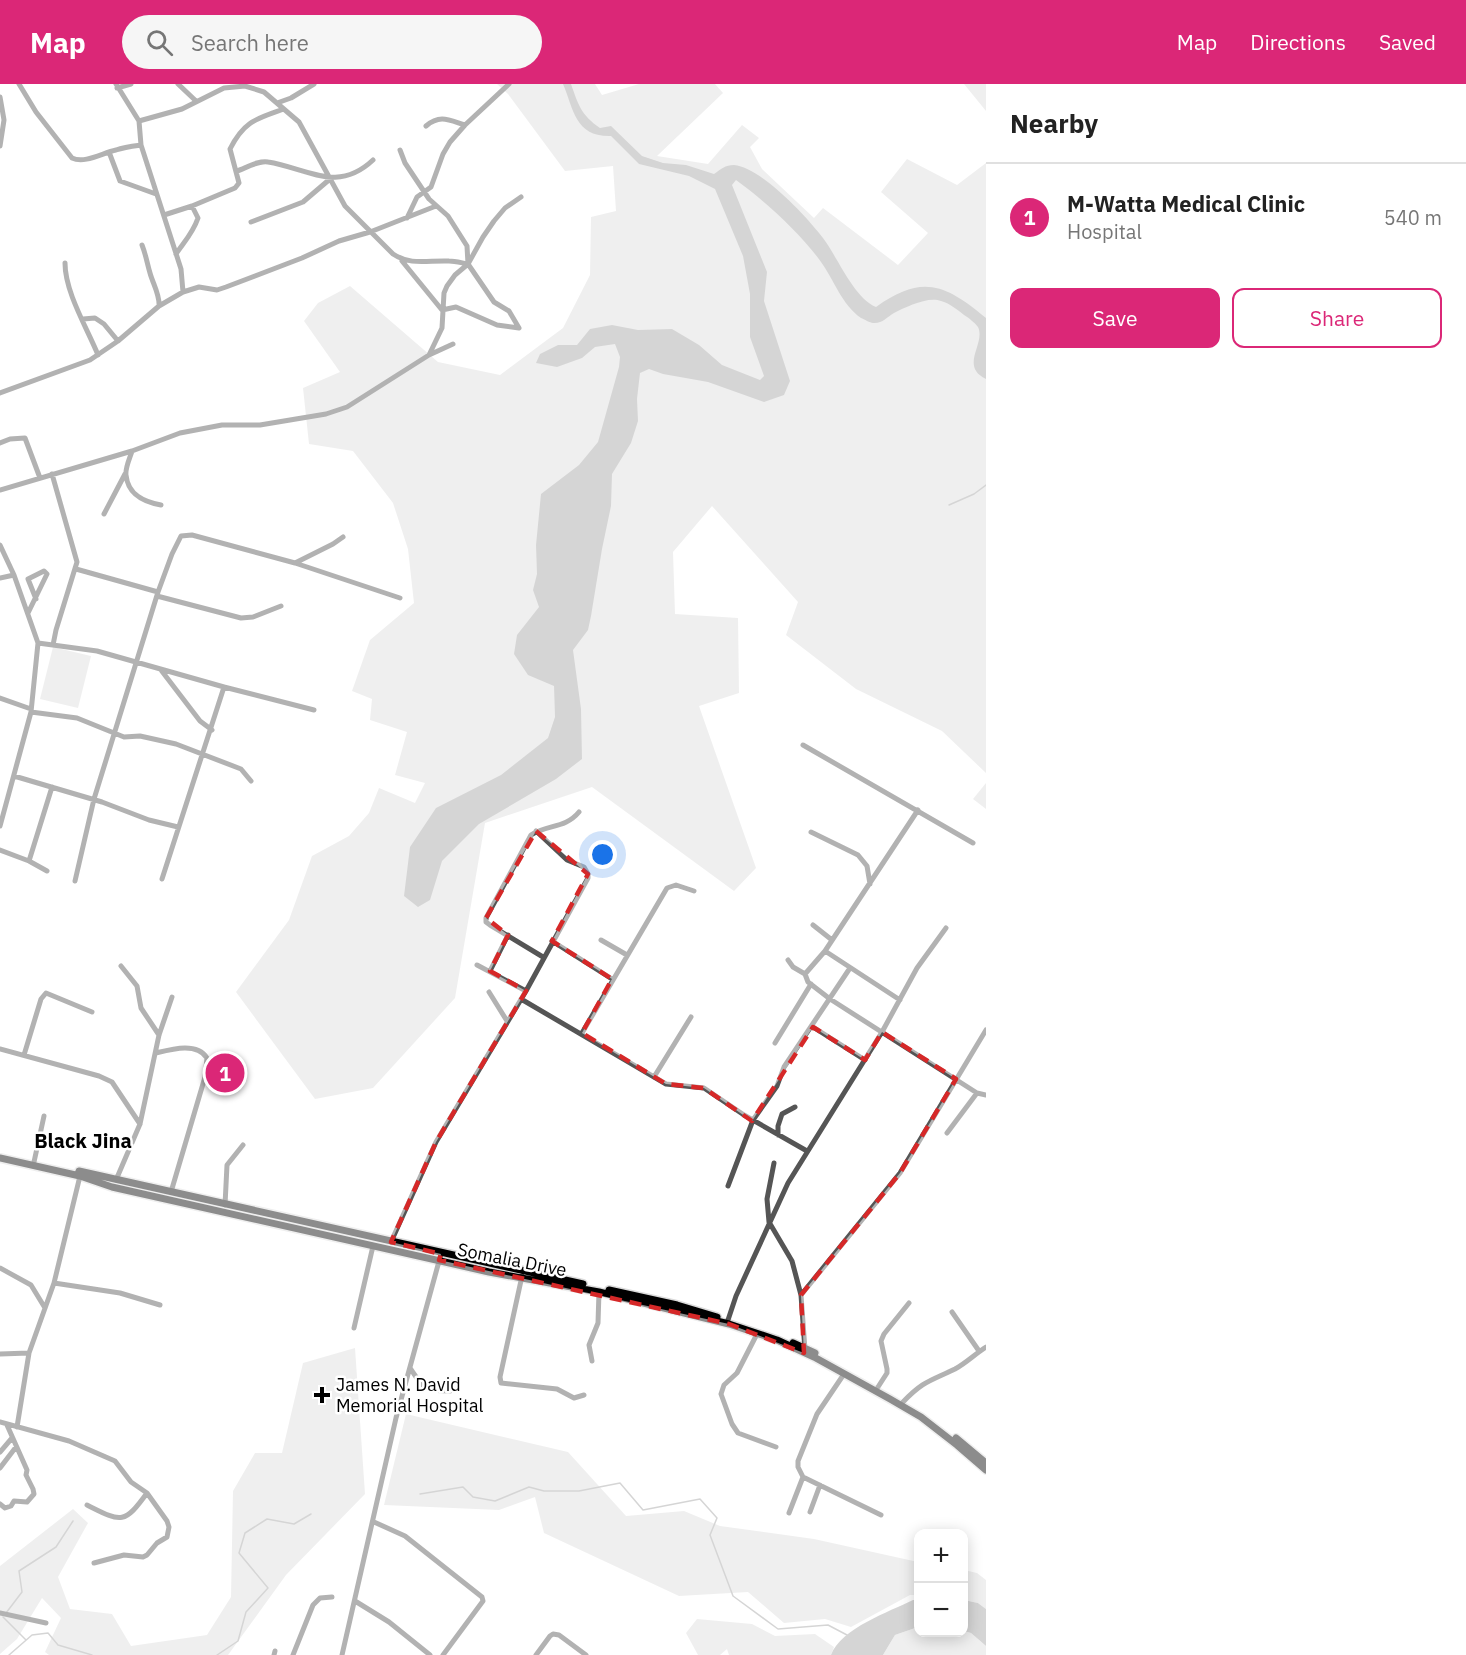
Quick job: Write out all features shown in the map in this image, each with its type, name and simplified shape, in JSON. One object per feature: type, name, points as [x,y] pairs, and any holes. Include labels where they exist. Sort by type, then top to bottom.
[{"type":"main road","name":"Somalia Drive","points":[[0,1157],[34,1162],[391,1242],[489,1272],[522,1276],[599,1292],[729,1324],[805,1351],[921,1417],[986,1470]]},
{"type":"main road","name":"Somalia Drive","points":[[0,1157],[80,1176],[112,1187],[373,1245],[677,1305],[728,1320],[805,1351],[878,1387],[920,1412],[986,1463]]},
{"type":"street","points":[[19,84],[36,112],[72,158],[85,159],[141,145]]},
{"type":"street","points":[[130,84],[116,86],[139,121],[141,145],[181,269],[183,292]]},
{"type":"street","points":[[178,84],[196,101]]},
{"type":"street","points":[[277,103],[291,98],[314,84]]},
{"type":"street","points":[[407,218],[417,197],[431,187],[442,154],[450,142],[509,84]]},
{"type":"street","points":[[139,121],[182,109],[216,91],[246,85],[264,92],[299,122],[345,206],[401,260],[442,310]]},
{"type":"street","points":[[0,97],[4,120],[0,146]]},
{"type":"street","points":[[164,215],[235,188],[239,183],[231,149],[240,130],[255,119],[284,109]]},
{"type":"street","points":[[426,126],[443,117],[465,125]]},
{"type":"street","points":[[400,150],[405,163],[436,206],[448,216],[467,246],[468,264],[494,302],[509,311],[519,328],[497,325],[456,307],[442,310]]},
{"type":"street","points":[[109,152],[120,181],[156,194]]},
{"type":"street","points":[[237,171],[270,162],[330,179],[349,175],[373,160]]},
{"type":"street","points":[[251,222],[303,202],[330,179]]},
{"type":"street","points":[[429,355],[442,328],[444,293],[447,286],[455,275],[468,264],[494,221],[505,208],[521,197]]},
{"type":"street","points":[[176,254],[194,229],[198,218],[192,206]]},
{"type":"street","points":[[0,393],[90,360],[118,341],[159,306],[183,292],[199,287],[217,290],[226,287],[339,241],[370,232],[436,206]]},
{"type":"street","points":[[142,245],[148,258],[149,271],[159,306]]},
{"type":"street","points":[[401,260],[421,263],[449,261],[468,264]]},
{"type":"street","points":[[65,263],[76,308],[98,355]]},
{"type":"street","points":[[83,319],[95,318],[104,324],[118,341]]},
{"type":"street","points":[[0,490],[191,431],[238,424],[260,425],[337,412],[429,355],[453,344]]},
{"type":"street","points":[[0,443],[10,439],[25,438],[40,478]]},
{"type":"street","points":[[104,514],[111,505],[125,474],[132,451]]},
{"type":"street","points":[[52,474],[76,555],[76,569],[56,630],[54,645]]},
{"type":"street","points":[[125,474],[135,494],[150,503],[161,505]]},
{"type":"street","points":[[75,881],[94,800],[157,594],[177,541],[184,535],[233,546],[295,563],[400,598]]},
{"type":"street","points":[[295,563],[343,537]]},
{"type":"street","points":[[0,545],[14,575],[38,643],[34,696],[0,824]]},
{"type":"street","points":[[76,569],[241,618],[253,617],[281,606]]},
{"type":"street","points":[[28,613],[36,599],[48,574],[44,572],[28,579],[36,599]]},
{"type":"street","points":[[0,578],[14,575]]},
{"type":"street","points":[[38,643],[97,651],[314,710]]},
{"type":"street","points":[[160,669],[200,721],[212,730]]},
{"type":"street","points":[[175,688],[178,674]]},
{"type":"street","points":[[162,879],[225,687]]},
{"type":"street","points":[[0,698],[31,710],[77,718],[115,735],[140,736],[176,744],[241,769],[251,781]]},
{"type":"street","points":[[803,745],[973,843]]},
{"type":"street","points":[[14,776],[94,800],[149,820],[178,827]]},
{"type":"street","points":[[29,861],[52,787]]},
{"type":"street","points":[[805,974],[825,951],[918,810]]},
{"type":"street","points":[[543,957],[490,925],[486,922],[486,918],[531,835],[536,831],[560,826],[579,812]]},
{"type":"street","points":[[391,1242],[436,1142],[526,991],[588,879],[584,867],[567,860],[536,831]]},
{"type":"street","points":[[811,832],[864,860],[870,884]]},
{"type":"street","points":[[0,850],[47,871]]},
{"type":"street","points":[[582,1033],[667,888],[676,885],[694,891]]},
{"type":"street","points":[[813,926],[832,940]]},
{"type":"street","points":[[728,1320],[788,1183],[882,1032],[917,968],[946,928]]},
{"type":"street","points":[[490,970],[508,935]]},
{"type":"street","points":[[601,940],[627,955]]},
{"type":"street","points":[[552,941],[612,980]]},
{"type":"street","points":[[825,951],[900,1000]]},
{"type":"street","points":[[788,960],[793,967],[805,974],[811,984],[831,999],[977,1093],[986,1095]]},
{"type":"street","points":[[477,965],[526,991]]},
{"type":"street","points":[[121,966],[137,986],[141,1008],[159,1035]]},
{"type":"street","points":[[728,1186],[753,1120],[777,1086],[789,1061],[813,1028],[850,968]]},
{"type":"street","points":[[775,1043],[811,984]]},
{"type":"street","points":[[489,992],[507,1021]]},
{"type":"street","points":[[24,1055],[41,999],[46,993],[92,1012]]},
{"type":"street","points":[[116,1180],[140,1124],[159,1035],[172,997]]},
{"type":"street","points":[[521,999],[654,1077],[671,1085],[692,1085],[704,1088],[807,1151]]},
{"type":"street","points":[[654,1077],[691,1017]]},
{"type":"street","points":[[813,1028],[865,1060]]},
{"type":"street","points":[[801,1295],[900,1173],[986,1030]]},
{"type":"street","points":[[156,1053],[188,1048],[200,1051],[207,1058],[205,1077],[171,1192]]},
{"type":"street","points":[[0,1049],[99,1076],[112,1082],[140,1124]]},
{"type":"street","points":[[947,1133],[977,1093]]},
{"type":"street","points":[[778,1134],[782,1114],[795,1107]]},
{"type":"street","points":[[34,1162],[44,1116]]},
{"type":"street","points":[[225,1205],[227,1165],[243,1145]]},
{"type":"street","points":[[774,1162],[767,1199],[769,1222],[792,1262],[801,1295],[805,1351]]},
{"type":"street","points":[[17,1427],[29,1353],[54,1282],[80,1176]]},
{"type":"street","points":[[354,1328],[373,1245]]},
{"type":"street","points":[[342,1655],[387,1459],[440,1257]]},
{"type":"street","points":[[0,1268],[31,1285],[45,1308]]},
{"type":"street","points":[[522,1276],[500,1377],[501,1383],[562,1390],[574,1398],[584,1395]]},
{"type":"street","points":[[54,1282],[120,1293],[160,1305]]},
{"type":"street","points":[[592,1361],[589,1345],[598,1323],[599,1292]]},
{"type":"street","points":[[878,1387],[887,1373],[881,1341],[909,1303]]},
{"type":"street","points":[[952,1312],[979,1351]]},
{"type":"street","points":[[757,1334],[737,1373],[722,1389],[721,1398],[738,1433],[776,1447]]},
{"type":"street","points":[[903,1402],[918,1386],[956,1368],[986,1347]]},
{"type":"street","points":[[0,1354],[29,1353]]},
{"type":"street","points":[[410,1368],[425,1388],[450,1391]]},
{"type":"street","points":[[844,1374],[817,1414],[798,1461],[798,1467],[803,1477],[881,1515]]},
{"type":"street","points":[[0,1422],[69,1441],[115,1461],[131,1482],[147,1493],[167,1521],[169,1527],[167,1537],[157,1543],[147,1555],[143,1557],[124,1555],[94,1563]]},
{"type":"street","points":[[0,1504],[5,1508],[11,1506],[14,1501],[27,1502],[34,1494],[26,1475],[27,1470],[7,1425]]},
{"type":"street","points":[[0,1452],[12,1438]]},
{"type":"street","points":[[0,1468],[16,1447]]},
{"type":"street","points":[[789,1513],[803,1477]]},
{"type":"street","points":[[810,1512],[820,1485]]},
{"type":"street","points":[[87,1505],[113,1517],[125,1518],[147,1493]]},
{"type":"street","points":[[374,1519],[405,1536],[482,1597],[483,1601],[443,1655]]},
{"type":"street","points":[[293,1655],[313,1605],[320,1598],[332,1597]]},
{"type":"street","points":[[356,1601],[389,1622],[430,1655]]},
{"type":"street","points":[[0,1613],[46,1623]]},
{"type":"street","points":[[536,1655],[554,1634],[559,1635],[586,1655]]},
{"type":"highlighted area","points":[[536,831],[588,874],[552,941],[612,979],[582,1033],[666,1084],[704,1088],[752,1121],[813,1027],[865,1060],[882,1032],[956,1079],[900,1173],[801,1295],[804,1353],[729,1324],[439,1260],[441,1254],[391,1242],[436,1142],[526,991],[490,971],[508,935],[486,918]]},
{"type":"shaded area","points":[[497,84],[595,84],[602,95],[639,84],[715,84],[723,93],[657,156],[708,164],[742,125],[759,138],[750,147],[762,169],[814,218],[823,208],[898,265],[928,233],[881,192],[907,159],[957,185],[986,163],[986,773],[942,731],[856,689],[786,635],[798,602],[712,506],[673,552],[675,614],[738,618],[739,693],[699,706],[756,868],[734,891],[592,787],[485,823],[455,998],[373,1088],[315,1099],[236,992],[289,920],[312,856],[349,836],[369,813],[379,788],[415,803],[425,783],[395,775],[407,732],[370,720],[372,699],[352,691],[370,640],[414,603],[408,549],[393,503],[353,451],[309,444],[303,388],[340,372],[304,321],[318,303],[350,286],[438,362],[500,375],[563,328],[590,275],[591,217],[616,211],[613,166],[565,171],[508,94]]},
{"type":"shaded area","points":[[563,84],[571,84],[581,109],[588,118],[600,128],[611,126],[642,156],[663,163],[686,165],[714,174],[734,165],[745,168],[770,184],[806,218],[823,238],[861,295],[876,307],[907,290],[920,287],[933,287],[945,291],[971,306],[986,318],[986,379],[974,368],[980,334],[978,327],[970,319],[950,305],[936,300],[911,305],[879,322],[872,323],[861,318],[854,313],[821,262],[804,241],[758,197],[736,180],[732,185],[767,272],[764,301],[790,381],[784,395],[764,402],[708,382],[663,374],[649,369],[640,373],[637,399],[638,421],[631,443],[612,474],[611,506],[588,630],[573,650],[581,709],[582,759],[556,779],[479,824],[442,861],[430,900],[418,907],[404,896],[410,847],[436,808],[501,775],[548,738],[555,717],[554,686],[528,675],[514,654],[517,635],[539,607],[533,590],[537,574],[536,545],[541,494],[579,465],[598,442],[620,357],[615,344],[595,347],[582,358],[557,367],[536,363],[540,354],[558,345],[577,345],[590,329],[612,325],[638,330],[672,329],[699,345],[722,365],[760,380],[764,376],[750,337],[750,294],[743,256],[715,189],[689,176],[639,164],[611,136],[590,132],[578,120]]},
{"type":"shaded area","points":[[964,84],[986,84],[986,111]]},
{"type":"shaded area","points":[[53,647],[91,656],[78,708],[40,699]]},
{"type":"shaded area","points":[[986,783],[986,809],[973,799]]},
{"type":"shaded area","points":[[355,1348],[365,1494],[286,1575],[228,1655],[49,1655],[45,1652],[61,1618],[42,1598],[17,1639],[0,1654],[0,1566],[73,1509],[88,1523],[58,1577],[70,1609],[112,1614],[131,1646],[207,1635],[231,1597],[233,1491],[255,1453],[282,1453],[303,1363]]},
{"type":"shaded area","points":[[406,1414],[568,1452],[626,1516],[684,1511],[720,1526],[814,1539],[914,1561],[914,1595],[910,1595],[851,1627],[825,1619],[784,1623],[748,1592],[679,1596],[544,1533],[535,1497],[499,1510],[384,1505]]},
{"type":"shaded area","points":[[968,1571],[977,1573],[986,1580],[986,1609],[978,1603],[968,1601]]},
{"type":"shaded area","points":[[914,1600],[914,1628],[895,1635],[883,1655],[831,1655],[836,1645],[845,1637],[879,1616]]},
{"type":"shaded area","points":[[968,1601],[978,1603],[986,1609],[986,1646],[968,1632]]},
{"type":"shaded area","points":[[697,1619],[752,1624],[775,1636],[815,1634],[834,1647],[831,1655],[729,1655],[727,1649],[720,1655],[698,1655],[686,1633]]},
{"type":"shaded area","points":[[914,1628],[914,1637],[968,1637],[968,1632],[986,1646],[986,1655],[883,1655],[895,1635]]},
{"type":"waterway","points":[[949,505],[974,494],[986,485]]},
{"type":"waterway","points":[[420,1494],[463,1487],[473,1497],[495,1501],[529,1487],[544,1491],[579,1491],[620,1483],[643,1510],[700,1499],[717,1518],[710,1535],[733,1596],[778,1629],[828,1625],[847,1635]]},
{"type":"waterway","points":[[217,1655],[238,1641],[246,1612],[268,1588],[239,1553],[245,1533],[267,1519],[294,1524],[311,1514]]},
{"type":"waterway","points":[[6,1613],[22,1592],[19,1571],[56,1547],[73,1521]]},
{"type":"waterway","points":[[3,1617],[26,1640]]},
{"type":"waterway","points":[[9,1655],[32,1635],[48,1633],[58,1645],[92,1655]]},
{"type":"place","name":"M-Watta Medical Clinic","points":[[225,1073]]},
{"type":"place","name":"James N. David Memorial Hospital","points":[[322,1395]]},
{"type":"district","name":"Black Jina","points":[[83,1141]]}]
